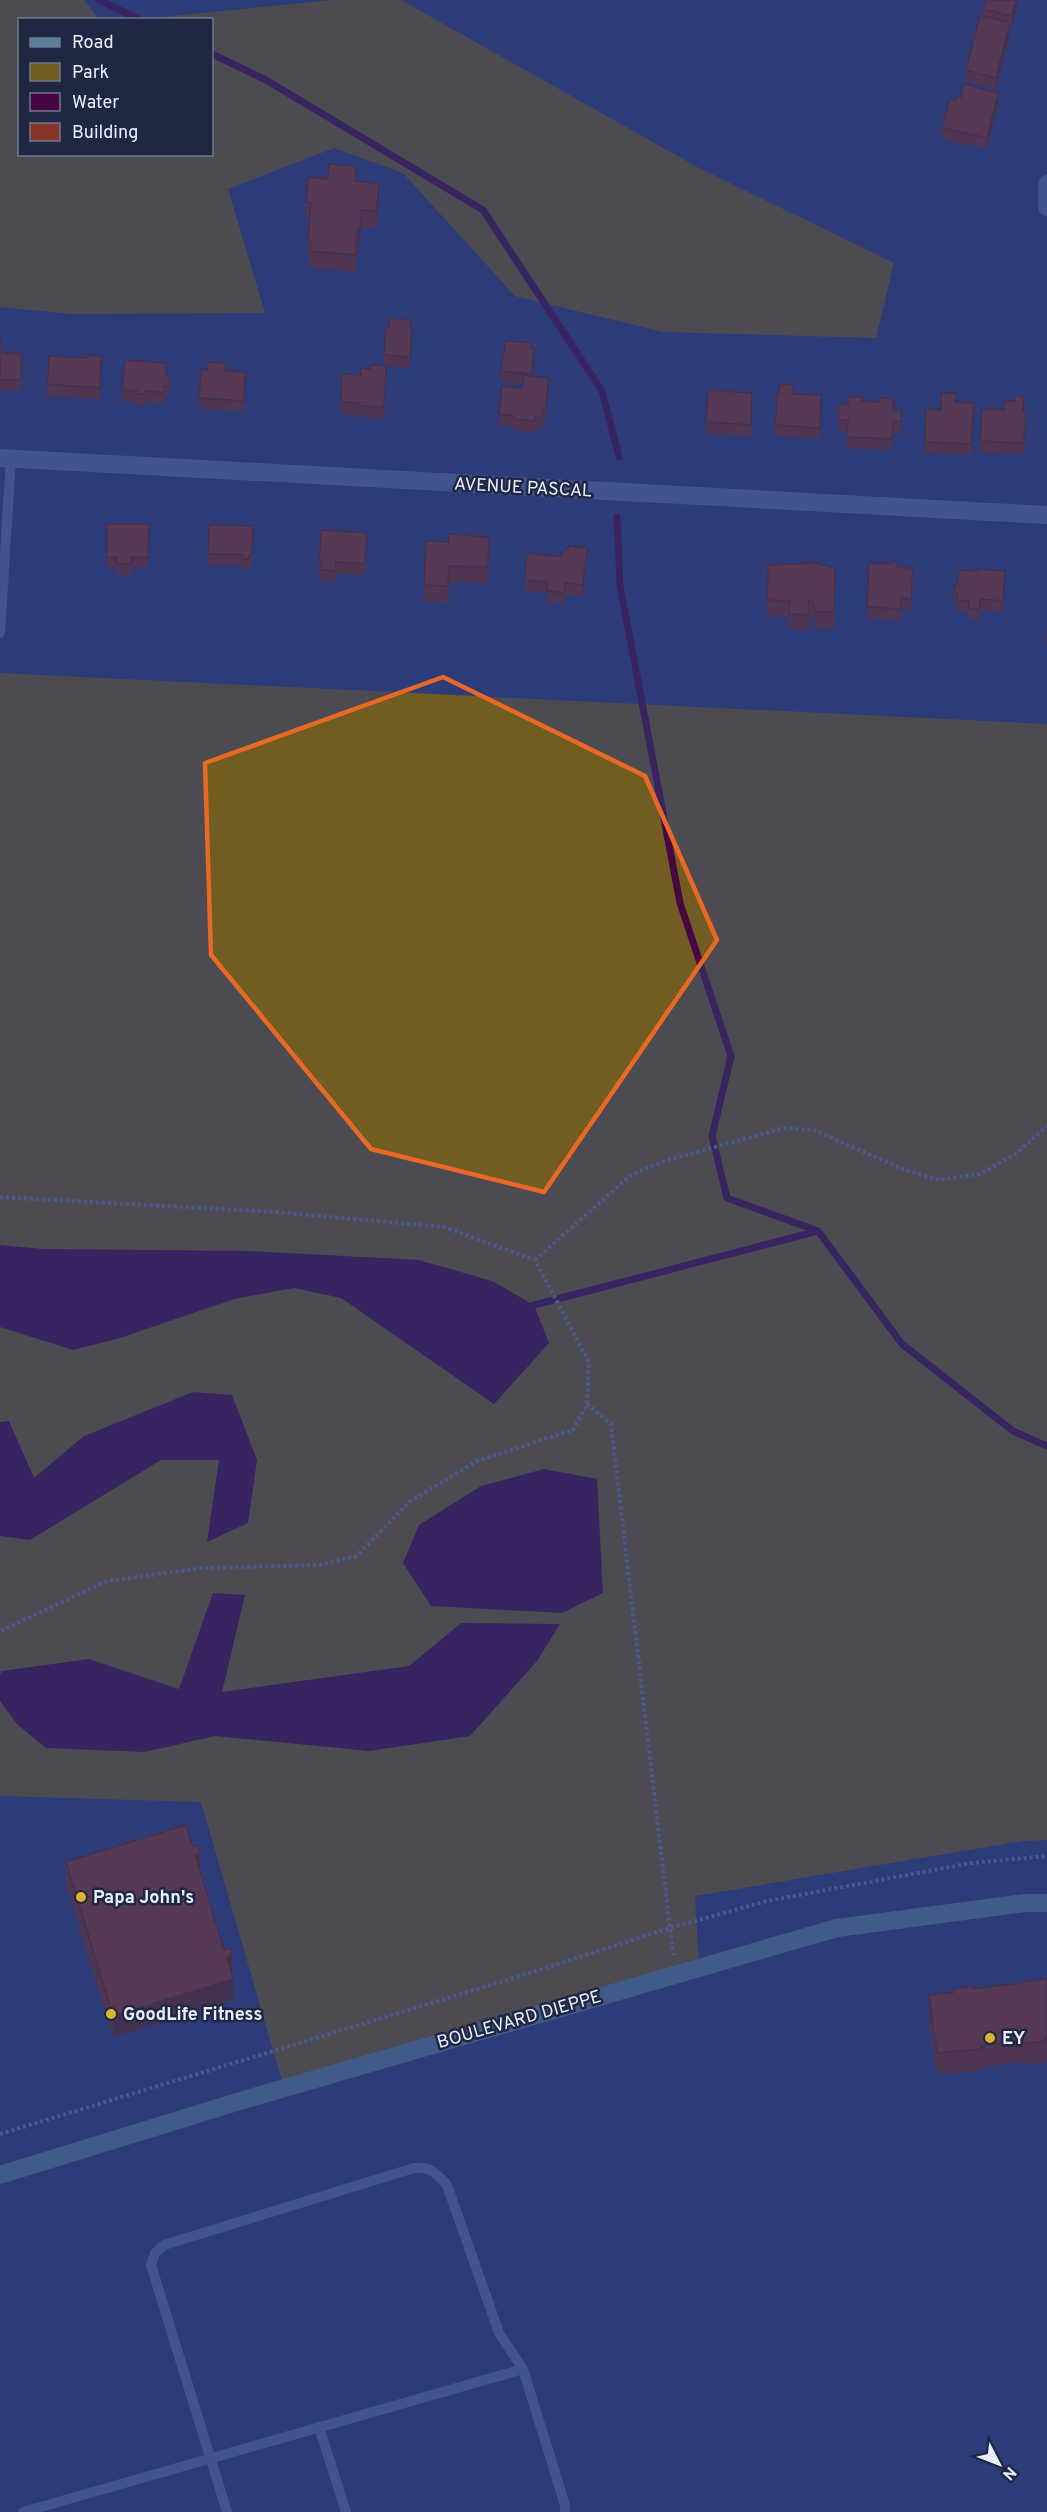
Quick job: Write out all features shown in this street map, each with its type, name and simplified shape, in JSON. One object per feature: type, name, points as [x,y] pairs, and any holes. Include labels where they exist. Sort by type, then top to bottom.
[{"type":"main road","name":"BOULEVARD DIEPPE","points":[[5,2172],[250,2098],[837,1928],[1024,1903],[1047,1903]]},
{"type":"main road","points":[[0,2183],[5,2172]]},
{"type":"street","points":[[1047,184],[1047,207]]},
{"type":"street","name":"AVENUE PASCAL","points":[[6,459],[1047,515]]},
{"type":"lane","points":[[0,633],[6,459]]},
{"type":"lane","points":[[227,2512],[151,2265],[154,2253],[164,2245],[414,2168],[426,2167],[436,2172],[447,2185],[499,2333],[523,2369],[565,2505],[565,2512]]},
{"type":"lane","points":[[23,2512],[523,2369]]},
{"type":"lane","points":[[319,2427],[346,2512]]},
{"type":"path","points":[[535,1260],[631,1175],[664,1161],[784,1128],[814,1130],[905,1170],[939,1180],[980,1174],[1016,1154],[1047,1126]]},
{"type":"path","points":[[0,1197],[274,1212],[444,1227],[535,1260],[590,1362],[587,1404],[573,1430],[477,1461],[408,1502],[357,1556],[320,1564],[203,1568],[107,1581],[0,1631]]},
{"type":"path","points":[[587,1404],[611,1424],[676,1974]]},
{"type":"path","points":[[0,2134],[517,1977],[670,1928],[767,1901],[972,1863],[1047,1856]]},
{"type":"highlighted area","points":[[443,677],[645,776],[717,940],[544,1192],[371,1149],[211,955],[205,763]]},
{"type":"green space","points":[[0,0],[84,0],[98,18],[18,18],[18,156],[213,156],[213,18],[152,18],[333,0],[401,0],[697,167],[894,263],[876,338],[663,332],[515,296],[403,173],[334,148],[228,189],[265,313],[71,314],[0,307]]},
{"type":"green space","points":[[0,673],[1047,724],[1047,1840],[1022,1841],[695,1896],[699,1967],[284,2088],[201,1802],[0,1796]]},
{"type":"water","points":[[0,1245],[43,1249],[251,1251],[419,1260],[492,1281],[534,1305],[549,1343],[494,1404],[341,1298],[294,1288],[234,1299],[117,1339],[73,1350],[0,1327]]},
{"type":"water","points":[[193,1392],[232,1395],[257,1460],[248,1523],[207,1542],[219,1460],[161,1460],[30,1540],[0,1536],[0,1422],[9,1421],[34,1478],[84,1436]]},
{"type":"water","points":[[544,1469],[597,1479],[603,1593],[562,1613],[431,1606],[403,1563],[419,1525],[481,1486]]},
{"type":"water","points":[[213,1593],[245,1595],[222,1692],[409,1666],[461,1623],[560,1624],[537,1661],[470,1736],[369,1751],[215,1736],[145,1752],[46,1748],[17,1724],[0,1701],[2,1671],[89,1659],[179,1689]]},
{"type":"building","points":[[986,0],[1016,0],[1012,16],[983,9]]},
{"type":"building","points":[[980,15],[1010,23],[996,78],[966,70]]},
{"type":"building","points":[[964,84],[998,93],[987,138],[942,128],[950,99],[955,101],[957,95],[961,97]]},
{"type":"building","points":[[329,164],[356,166],[355,181],[379,184],[376,211],[362,210],[359,231],[357,231],[356,255],[309,251],[311,202],[306,202],[308,177],[327,179]]},
{"type":"building","points":[[390,318],[410,320],[410,328],[412,328],[410,357],[384,355],[386,326],[389,327]]},
{"type":"building","points":[[506,341],[531,343],[530,349],[534,349],[532,374],[501,371]]},
{"type":"building","points":[[0,349],[3,349],[3,353],[22,354],[21,380],[0,380]]},
{"type":"building","points":[[87,355],[101,356],[100,388],[47,384],[49,356],[87,358]]},
{"type":"building","points":[[125,360],[166,363],[166,376],[170,376],[169,386],[164,386],[164,393],[146,391],[146,394],[136,394],[137,391],[122,390]]},
{"type":"building","points":[[207,362],[226,363],[225,371],[245,372],[244,401],[199,398],[201,370],[207,370]]},
{"type":"building","points":[[370,366],[386,367],[384,407],[341,402],[342,374],[361,375],[361,368],[370,369]]},
{"type":"building","points":[[524,375],[549,378],[545,410],[543,410],[542,418],[535,417],[535,421],[514,419],[514,416],[499,414],[502,386],[522,388]]},
{"type":"building","points":[[780,384],[793,384],[793,394],[821,395],[820,428],[775,425],[777,393],[779,393]]},
{"type":"building","points":[[708,390],[752,393],[751,425],[706,422]]},
{"type":"building","points":[[941,393],[956,393],[955,402],[974,403],[971,444],[925,442],[926,409],[941,410]]},
{"type":"building","points":[[1015,396],[1024,397],[1023,412],[1026,412],[1024,443],[980,441],[982,409],[1004,410],[1005,401],[1015,401]]},
{"type":"building","points":[[848,397],[862,397],[862,401],[879,402],[879,398],[893,399],[893,410],[901,410],[901,422],[893,421],[892,439],[847,437],[848,420],[838,420],[839,404],[848,405]]},
{"type":"building","points":[[107,524],[149,524],[148,557],[131,557],[131,564],[117,564],[117,557],[107,557]]},
{"type":"building","points":[[209,525],[253,526],[252,555],[249,555],[249,559],[242,559],[242,554],[208,554]]},
{"type":"building","points":[[321,530],[367,533],[365,564],[336,562],[336,571],[321,570],[322,561],[319,561]]},
{"type":"building","points":[[449,534],[489,537],[488,567],[449,566],[448,586],[424,585],[426,541],[449,542]]},
{"type":"building","points":[[568,546],[587,548],[583,585],[565,583],[564,593],[547,591],[548,582],[525,580],[527,553],[561,557],[564,550],[568,550]]},
{"type":"building","points":[[894,561],[897,562],[897,567],[913,568],[911,599],[901,598],[901,609],[867,607],[869,563],[893,564]]},
{"type":"building","points":[[815,563],[835,568],[834,612],[815,612],[814,602],[809,601],[809,615],[789,614],[790,601],[767,600],[768,565]]},
{"type":"building","points":[[978,569],[1005,571],[1003,601],[980,599],[980,609],[969,608],[969,601],[957,600],[958,593],[954,593],[955,584],[958,584],[959,570],[978,571]]},
{"type":"building","points":[[186,1825],[193,1847],[198,1845],[200,1853],[195,1855],[224,1950],[230,1948],[232,1955],[227,1957],[233,1979],[113,2016],[66,1862]]},
{"type":"building","name":"EY","points":[[1047,1979],[1047,2037],[1045,2041],[1024,2044],[1024,2040],[981,2046],[981,2049],[937,2053],[929,1995],[954,1992],[953,1989],[972,1986],[973,1989]]},
{"type":"waterway","points":[[99,0],[136,18]]},
{"type":"waterway","points":[[213,54],[266,80],[483,210],[602,391],[619,457]]},
{"type":"waterway","points":[[617,517],[620,586],[680,903],[731,1056],[712,1136],[727,1198],[818,1231],[902,1344],[1013,1431],[1047,1446]]},
{"type":"waterway","points":[[534,1305],[818,1231]]},
{"type":"place","name":"Papa John's","points":[[81,1897]]},
{"type":"place","name":"GoodLife Fitness","points":[[111,2014]]},
{"type":"place","name":"EY","points":[[990,2038]]}]
